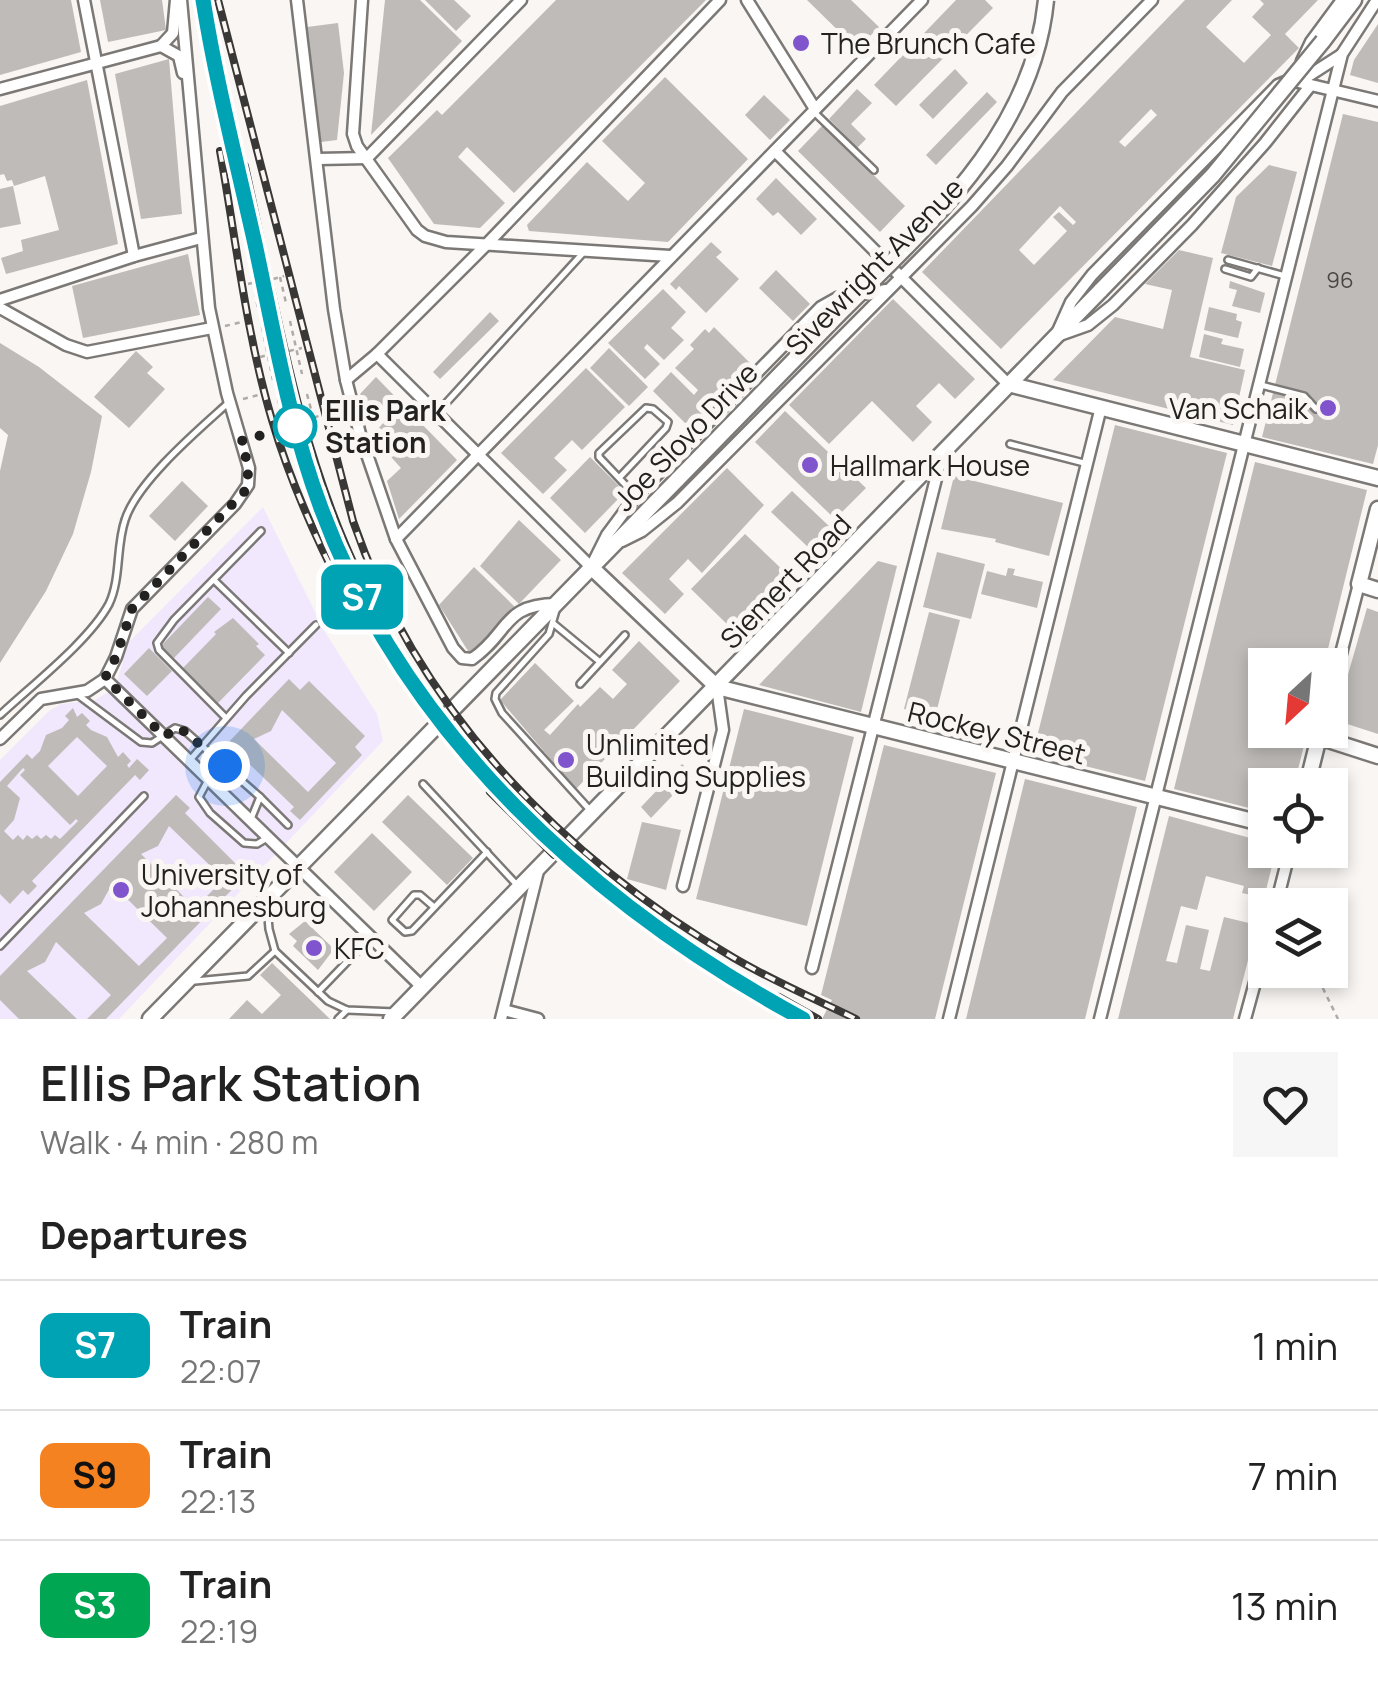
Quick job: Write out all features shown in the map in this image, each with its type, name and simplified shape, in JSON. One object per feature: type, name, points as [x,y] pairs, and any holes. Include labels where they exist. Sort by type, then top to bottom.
[{"type":"main road","name":"Joe Slovo Drive","points":[[590,566],[898,254],[973,172],[1020,98],[1039,42],[1046,0]]},
{"type":"main road","name":"Siemert Road","points":[[717,687],[1232,154],[1354,0]]},
{"type":"main road","points":[[1008,384],[1378,478]]},
{"type":"main road","points":[[1378,509],[1359,584],[1378,590]]},
{"type":"main road","points":[[150,1019],[558,604],[590,566],[717,687],[640,761],[395,1015]]},
{"type":"main road","name":"Rockey Street","points":[[717,687],[1248,820]]},
{"type":"main road","points":[[1348,745],[1378,756]]},
{"type":"street","points":[[84,0],[134,256]]},
{"type":"street","points":[[0,89],[160,46],[173,33],[179,0]]},
{"type":"street","points":[[0,739],[41,699],[88,691],[105,678],[132,609],[235,504],[248,485],[249,468],[212,328],[179,0]]},
{"type":"street","points":[[297,0],[346,380],[396,538],[453,648],[462,658],[472,659],[480,653],[522,609],[532,604],[558,604]]},
{"type":"street","points":[[362,0],[354,141],[408,219],[425,236],[446,242],[670,256]]},
{"type":"street","points":[[318,160],[366,158],[521,0]]},
{"type":"street","points":[[346,380],[486,245],[720,0]]},
{"type":"street","points":[[747,0],[814,110]]},
{"type":"street","points":[[396,538],[922,0]]},
{"type":"street","name":"Sivewright Avenue","points":[[612,546],[642,531],[677,503],[972,206],[1008,166],[1062,92],[1152,0]]},
{"type":"street","points":[[1301,83],[1311,42],[1342,0]]},
{"type":"street","points":[[1100,1019],[1342,54],[1377,0]]},
{"type":"street","points":[[160,46],[172,49],[181,61],[194,216],[201,234]]},
{"type":"street","points":[[1301,83],[1342,54]]},
{"type":"street","name":"Siemert Road","points":[[1285,81],[1301,83],[1265,144],[1192,225],[1113,305],[1088,325],[1056,336],[1071,302],[1092,276],[1271,90],[1285,81]]},
{"type":"street","points":[[1301,83],[1378,101]]},
{"type":"street","points":[[775,151],[1008,384]]},
{"type":"street","points":[[0,300],[201,234]]},
{"type":"street","points":[[377,354],[590,566],[607,534],[636,496],[821,307],[837,298],[886,290]]},
{"type":"street","points":[[0,308],[66,345],[87,352],[212,328]]},
{"type":"street","points":[[949,1019],[1102,407]]},
{"type":"street","points":[[812,968],[942,455]]},
{"type":"street","points":[[1342,648],[1359,584]]},
{"type":"street","points":[[105,678],[422,987]]},
{"type":"street","points":[[683,886],[723,730],[717,687]]},
{"type":"street","points":[[538,1019],[503,1015],[540,866]]},
{"type":"street","points":[[1245,1019],[1253,988]]},
{"type":"lane","points":[[814,110],[874,170]]},
{"type":"lane","points":[[437,413],[584,252]]},
{"type":"lane","points":[[1228,260],[1285,276]]},
{"type":"lane","points":[[1225,269],[1252,277],[1258,268]]},
{"type":"lane","points":[[1258,384],[1304,396],[1316,409]]},
{"type":"lane","points":[[0,715],[101,615],[112,594],[130,506],[230,402]]},
{"type":"lane","points":[[619,478],[666,428],[668,422],[652,408],[646,408],[600,451],[599,457],[636,496]]},
{"type":"lane","points":[[1010,444],[1087,464]]},
{"type":"lane","points":[[226,718],[156,643],[262,531]]},
{"type":"lane","points":[[214,580],[289,653]]},
{"type":"lane","points":[[558,604],[554,624],[544,640],[496,693],[495,699],[502,713],[591,811]]},
{"type":"lane","points":[[554,624],[600,662]]},
{"type":"lane","points":[[190,760],[316,625]]},
{"type":"lane","points":[[580,684],[624,635]]},
{"type":"lane","points":[[77,694],[140,742],[152,743],[180,728],[288,824]]},
{"type":"lane","points":[[209,779],[200,797],[210,813],[244,844],[258,844],[270,837]]},
{"type":"lane","points":[[424,784],[519,887]]},
{"type":"lane","points":[[0,946],[144,796]]},
{"type":"lane","points":[[251,819],[260,797]]},
{"type":"lane","points":[[434,908],[414,894],[392,920],[409,932],[434,908],[487,852]]},
{"type":"lane","points":[[267,899],[275,951],[318,992],[336,1008],[395,1015]]},
{"type":"lane","points":[[318,992],[372,937]]},
{"type":"lane","points":[[187,981],[248,976],[275,951]]},
{"type":"lane","points":[[338,1019],[346,1010]]},
{"type":"path","points":[[274,279],[282,277],[286,303]]},
{"type":"path","points":[[248,284],[257,282],[258,310]]},
{"type":"path","points":[[290,321],[302,374]]},
{"type":"path","points":[[225,326],[242,322]]},
{"type":"path","points":[[262,327],[273,380]]},
{"type":"path","points":[[289,351],[302,348]]},
{"type":"path","points":[[260,357],[276,353]]},
{"type":"path","points":[[243,399],[262,394]]},
{"type":"path","points":[[304,420],[316,417],[307,394]]},
{"type":"path","points":[[278,399],[283,420]]},
{"type":"path","points":[[275,422],[290,419]]},
{"type":"path","points":[[1323,988],[1338,1019]]},
{"type":"shaded area","name":"University of Johannesburg","points":[[263,507],[325,632],[377,714],[383,741],[119,1019],[0,1019],[0,760],[49,711],[61,704],[95,700],[108,692],[117,682],[128,643]]},
{"type":"building","points":[[0,0],[71,0],[81,52],[0,75]]},
{"type":"building","points":[[100,0],[162,0],[166,30],[108,42]]},
{"type":"building","points":[[385,0],[420,0],[462,41],[371,135]]},
{"type":"building","points":[[425,0],[454,0],[471,16],[456,31]]},
{"type":"building","points":[[556,0],[706,0],[514,193],[467,147],[458,157],[505,203],[480,228],[434,224],[388,158],[437,110],[442,115]]},
{"type":"building","points":[[807,0],[851,0],[879,27],[857,49]]},
{"type":"building","points":[[956,0],[985,0],[993,8],[896,106],[874,85]]},
{"type":"building","points":[[1185,0],[1232,0],[1206,27],[1244,63],[1271,35],[1252,17],[1264,4],[1260,0],[1318,0],[1285,34],[1299,48],[1001,349],[922,272]],"holes":[[[1151,109],[1157,115],[1125,147],[1119,142]],[[1060,206],[1076,222],[1073,225],[1059,212],[1053,217],[1067,231],[1034,265],[1019,250]]]},
{"type":"building","points":[[338,23],[344,73],[337,140],[321,142],[307,27]]},
{"type":"building","points":[[1378,24],[1378,83],[1350,75],[1354,60]]},
{"type":"building","points":[[169,59],[182,214],[141,219],[115,74]]},
{"type":"building","points":[[955,69],[968,83],[933,119],[919,105]]},
{"type":"building","points":[[665,77],[748,159],[668,242],[529,231],[527,225],[587,162],[628,201],[645,183],[602,141]]},
{"type":"building","points":[[87,80],[118,244],[6,274],[1,258],[23,251],[21,240],[59,230],[45,176],[14,186],[12,180],[0,175],[0,106]]},
{"type":"building","points":[[857,89],[872,103],[851,124],[866,139],[857,148],[829,119]]},
{"type":"building","points":[[987,92],[997,102],[936,165],[926,155]]},
{"type":"building","points":[[764,95],[790,120],[770,140],[745,115]]},
{"type":"building","points":[[1343,114],[1378,122],[1378,445],[1373,464],[1262,437]]},
{"type":"building","points":[[823,125],[905,206],[880,232],[798,151]]},
{"type":"building","points":[[1269,165],[1297,172],[1272,266],[1221,253],[1236,197]]},
{"type":"building","points":[[776,178],[817,219],[801,235],[778,212],[773,216],[756,199]]},
{"type":"building","points":[[13,186],[21,224],[0,228],[0,189]]},
{"type":"building","points":[[711,242],[722,252],[716,257],[739,279],[706,313],[679,286],[676,290],[670,284]]},
{"type":"building","points":[[1179,250],[1213,258],[1190,357],[1245,370],[1233,425],[1053,380],[1115,317],[1163,329],[1172,290],[1145,284]]},
{"type":"building","points":[[188,254],[200,315],[83,338],[72,286]]},
{"type":"building","points":[[776,270],[810,304],[793,321],[759,288]]},
{"type":"building","points":[[1230,281],[1265,293],[1260,313],[1232,306],[1237,290],[1229,288]]},
{"type":"building","points":[[663,289],[686,312],[671,328],[684,340],[664,360],[647,344],[644,348],[660,364],[645,379],[608,343]]},
{"type":"building","points":[[893,299],[975,379],[955,399],[939,383],[916,406],[932,422],[913,442],[872,401],[829,444],[789,405]]},
{"type":"building","points":[[1209,307],[1237,314],[1236,320],[1242,322],[1238,338],[1204,330]]},
{"type":"building","points":[[490,312],[499,321],[440,379],[433,372]]},
{"type":"building","points":[[714,327],[750,363],[690,428],[653,391],[671,372],[694,395],[698,390],[675,368],[694,349],[690,345],[705,329],[709,333]]},
{"type":"building","points":[[1204,334],[1223,339],[1221,344],[1244,349],[1240,367],[1199,357]]},
{"type":"building","points":[[0,343],[39,367],[102,416],[73,534],[46,591],[0,663],[0,471],[8,435],[0,428]]},
{"type":"building","points":[[609,348],[648,387],[629,406],[590,368]]},
{"type":"building","points":[[136,351],[153,367],[147,373],[165,389],[129,428],[94,397]]},
{"type":"building","points":[[586,368],[625,407],[582,450],[572,440],[554,458],[567,470],[543,494],[501,453]]},
{"type":"building","points":[[376,377],[457,460],[399,519],[387,481],[401,468],[372,436],[384,422],[360,394]]},
{"type":"building","name":"Hallmark House","points":[[785,411],[866,488],[835,519],[755,442]]},
{"type":"building","points":[[1115,425],[1227,453],[1145,781],[1033,753]]},
{"type":"building","points":[[590,457],[625,492],[585,533],[550,498]]},
{"type":"building","points":[[1255,462],[1367,490],[1328,648],[1248,648],[1248,748],[1303,748],[1298,768],[1248,768],[1248,808],[1174,789]]},
{"type":"building","points":[[727,468],[764,505],[702,573],[688,559],[669,579],[684,594],[665,614],[622,573]]},
{"type":"building","points":[[954,476],[1063,503],[1049,556],[995,542],[996,539],[941,529]]},
{"type":"building","points":[[182,481],[208,506],[175,541],[149,516]]},
{"type":"building","points":[[792,491],[830,527],[809,548],[771,512]]},
{"type":"building","points":[[519,520],[561,560],[519,604],[480,566]]},
{"type":"building","points":[[745,534],[787,574],[732,629],[691,589]]},
{"type":"building","points":[[937,552],[985,564],[971,619],[923,607]]},
{"type":"building","points":[[878,561],[897,566],[861,712],[759,685]]},
{"type":"building","points":[[474,567],[515,607],[470,654],[439,605]]},
{"type":"building","points":[[1008,568],[1015,569],[1013,575],[1043,582],[1037,608],[981,594],[987,571],[1006,576]]},
{"type":"building","points":[[208,597],[221,609],[174,658],[161,646]]},
{"type":"building","points":[[1367,608],[1378,612],[1378,734],[1348,724],[1348,674]]},
{"type":"building","points":[[929,612],[960,620],[935,717],[904,709]]},
{"type":"building","points":[[233,618],[265,655],[218,703],[183,668],[214,632]]},
{"type":"building","points":[[639,641],[680,681],[576,789],[500,700],[535,663],[574,701],[544,730],[550,735],[600,687],[613,699],[627,684],[612,670]]},
{"type":"building","points":[[149,648],[172,671],[147,696],[124,674]]},
{"type":"building","points":[[289,679],[300,690],[309,681],[365,736],[355,747],[362,755],[300,820],[290,811],[294,807],[240,755],[237,759],[224,747]],"holes":[[[282,710],[336,763],[308,792],[254,739],[271,731]]]},
{"type":"building","points":[[73,708],[77,717],[82,713],[90,721],[86,725],[107,737],[118,757],[123,752],[131,761],[129,768],[137,759],[149,770],[140,780],[135,775],[32,881],[37,886],[28,895],[23,890],[10,904],[0,894],[0,782],[27,754],[32,759],[40,751],[46,735],[69,720],[65,716]],"holes":[[[77,737],[107,766],[78,796],[48,766]],[[23,768],[20,775],[70,825],[78,821],[60,839],[55,835],[51,839],[46,835],[41,839],[27,835],[23,840],[18,835],[13,840],[4,831],[14,820],[20,798],[7,786]]]},
{"type":"building","points":[[744,709],[854,737],[807,926],[696,899]]},
{"type":"building","points":[[884,745],[996,773],[935,1019],[822,1019],[832,1000],[821,995]]},
{"type":"building","points":[[682,764],[693,774],[651,818],[641,807]]},
{"type":"building","points":[[1025,779],[1137,807],[1085,1019],[966,1019]]},
{"type":"building","points":[[176,795],[190,808],[185,813],[237,865],[240,862],[250,871],[106,1019],[87,1019],[111,995],[56,942],[45,962],[27,971],[77,1019],[19,1019],[0,1000],[0,976]],"holes":[[[169,826],[224,879],[195,908],[141,854],[158,846]],[[112,884],[167,938],[139,966],[84,913],[101,904]]]},
{"type":"building","points":[[408,795],[473,858],[447,885],[382,822]]},
{"type":"building","points":[[1169,816],[1248,837],[1248,868],[1272,868],[1266,888],[1248,888],[1248,894],[1242,893],[1244,886],[1206,876],[1197,910],[1181,906],[1166,961],[1177,963],[1186,925],[1209,930],[1200,969],[1210,971],[1224,917],[1248,923],[1248,960],[1233,1019],[1118,1019]]},
{"type":"building","points":[[642,822],[681,830],[666,890],[627,879]]},
{"type":"building","points":[[372,833],[412,872],[374,911],[334,872]]},
{"type":"building","points":[[305,921],[334,949],[318,970],[293,946],[297,941],[289,934]]},
{"type":"building","points":[[272,963],[330,1019],[229,1019],[247,1000],[262,1014],[281,995],[260,975]]},
{"type":"railway","points":[[203,0],[241,181]]},
{"type":"railway","points":[[218,0],[353,521],[381,590],[416,655],[457,716],[504,773],[555,826],[611,874],[734,958],[856,1019]]},
{"type":"railway","points":[[220,151],[248,320],[272,420],[304,509],[345,595]]},
{"type":"railway","points":[[245,166],[305,429],[339,530],[361,579]]},
{"type":"railway","points":[[348,570],[422,697],[507,799]]},
{"type":"railway","points":[[490,792],[554,855]]},
{"type":"railway","points":[[550,841],[665,933],[790,1012]]},
{"type":"railway","points":[[779,997],[818,1019]]},
{"type":"train","name":"S7","points":[[203,0],[302,449],[332,536],[391,648],[452,737],[492,784],[548,839],[665,933],[803,1019]]},
{"type":"place","name":"The Brunch Cafe","points":[[801,43]]},
{"type":"place","name":"Van Schaik","points":[[1328,408]]},
{"type":"place","name":"Ellis Park Station","points":[[295,426]]},
{"type":"place","name":"Hallmark House","points":[[810,465]]},
{"type":"place","name":"Unlimited Building Supplies","points":[[566,760]]},
{"type":"place","name":"University of Johannesburg","points":[[121,890]]},
{"type":"place","name":"KFC","points":[[314,948]]},
{"type":"route","points":[[225,766],[180,728],[164,736],[105,678],[132,609],[245,491],[250,477],[241,441],[295,426]]}]
